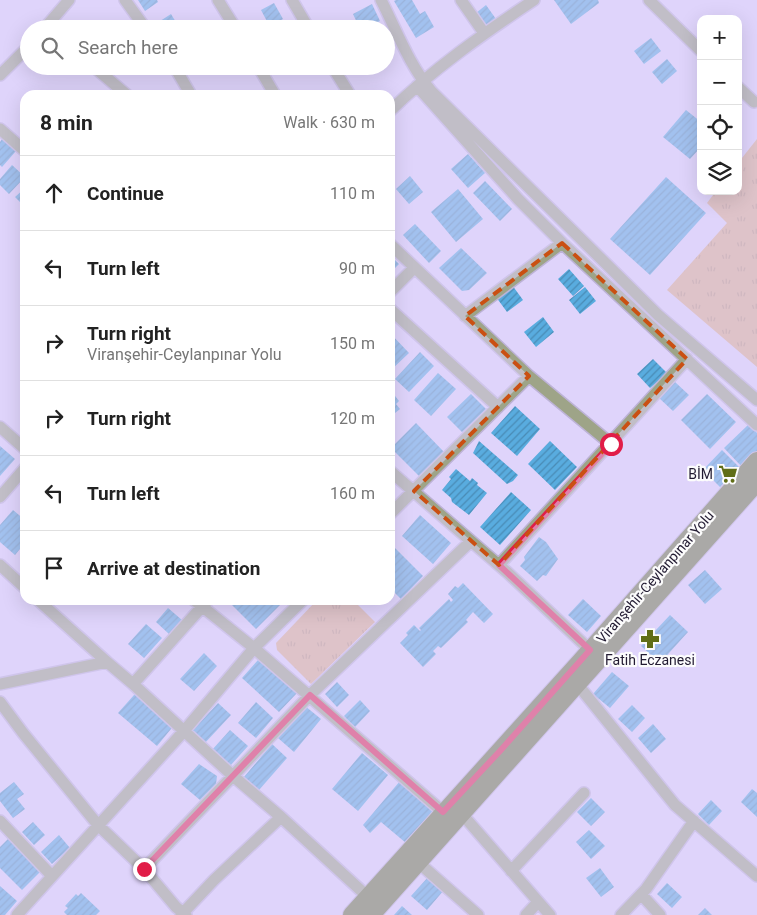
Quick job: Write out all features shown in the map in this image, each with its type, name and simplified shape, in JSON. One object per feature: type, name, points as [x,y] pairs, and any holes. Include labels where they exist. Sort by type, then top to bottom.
[{"type":"main road","name":"Viranşehir-Ceylanpınar Yolu","points":[[374,909],[443,812],[500,751],[757,461]]},
{"type":"main road","name":"Viranşehir-Ceylanpınar Yolu","points":[[352,915],[374,909],[419,863],[757,482]]},
{"type":"street","points":[[53,20],[69,0]]},
{"type":"street","points":[[125,0],[139,20]]},
{"type":"street","points":[[218,0],[230,20]]},
{"type":"street","points":[[292,0],[304,20]]},
{"type":"street","points":[[381,0],[390,20]]},
{"type":"street","points":[[462,0],[484,33]]},
{"type":"street","points":[[395,106],[484,33],[534,0]]},
{"type":"street","points":[[649,0],[697,47]]},
{"type":"street","points":[[395,30],[420,84],[518,199],[562,243],[757,425]]},
{"type":"street","points":[[0,76],[20,55]]},
{"type":"street","points":[[103,75],[120,90]]},
{"type":"street","points":[[179,75],[188,90]]},
{"type":"street","points":[[263,75],[272,90]]},
{"type":"street","points":[[338,75],[347,90]]},
{"type":"street","points":[[420,84],[658,315],[757,400]]},
{"type":"street","points":[[742,91],[754,102]]},
{"type":"street","points":[[0,129],[20,147]]},
{"type":"street","points":[[465,316],[562,243]]},
{"type":"street","points":[[395,249],[529,376],[611,444]]},
{"type":"street","points":[[395,287],[414,268]]},
{"type":"street","points":[[395,314],[498,407]]},
{"type":"street","points":[[499,565],[687,359]]},
{"type":"street","points":[[395,509],[529,376]]},
{"type":"street","points":[[0,427],[20,444]]},
{"type":"street","points":[[0,497],[20,474]]},
{"type":"street","points":[[395,475],[499,565],[590,650]]},
{"type":"street","points":[[144,869],[310,695],[471,541]]},
{"type":"street","points":[[0,565],[20,583]]},
{"type":"street","points":[[44,605],[281,817],[374,909]]},
{"type":"street","points":[[133,684],[199,605]]},
{"type":"street","points":[[204,605],[443,812]]},
{"type":"street","points":[[17,915],[184,731],[254,648],[298,605]]},
{"type":"street","points":[[0,684],[107,662]]},
{"type":"street","points":[[578,685],[675,805],[757,876]]},
{"type":"street","points":[[0,702],[98,825],[144,869],[184,914],[214,880],[281,817]]},
{"type":"street","points":[[511,871],[584,793]]},
{"type":"street","points":[[462,814],[550,915]]},
{"type":"street","points":[[621,915],[641,894],[694,822]]},
{"type":"street","points":[[2,829],[52,876]]},
{"type":"street","points":[[419,863],[478,915]]},
{"type":"street","points":[[641,894],[660,915]]},
{"type":"street","points":[[526,915],[538,902]]},
{"type":"highlighted area","points":[[562,243],[687,359],[499,565],[414,491],[529,376],[465,316]]},
{"type":"green space","points":[[757,139],[757,367],[667,290],[727,223],[707,203],[713,195],[742,195],[742,158]]},
{"type":"green space","points":[[312,605],[358,605],[375,622],[311,684],[277,650],[276,643]]},
{"type":"building","points":[[138,0],[157,0],[158,2],[145,11]]},
{"type":"building","points":[[412,0],[420,14],[425,11],[434,27],[416,38],[394,1]]},
{"type":"building","points":[[554,0],[598,0],[599,3],[571,24]]},
{"type":"building","points":[[274,3],[283,19],[266,20],[261,10]]},
{"type":"building","points":[[372,4],[380,20],[356,20],[353,14]]},
{"type":"building","points":[[486,5],[496,19],[486,26],[476,13]]},
{"type":"building","points":[[171,14],[175,20],[162,20]]},
{"type":"building","points":[[651,38],[661,51],[644,64],[634,51]]},
{"type":"building","points":[[667,59],[677,71],[662,84],[652,72]]},
{"type":"building","points":[[686,110],[697,119],[697,151],[690,159],[663,137]]},
{"type":"building","points":[[2,139],[16,151],[2,167],[0,165],[0,142]]},
{"type":"building","points":[[468,154],[485,173],[468,188],[451,169]]},
{"type":"building","points":[[12,165],[20,172],[20,182],[9,194],[0,185],[0,179]]},
{"type":"building","points":[[410,176],[423,192],[409,204],[396,189]]},
{"type":"building","points":[[666,177],[706,213],[650,275],[610,239]]},
{"type":"building","points":[[485,181],[512,209],[500,221],[473,193]]},
{"type":"building","points":[[458,189],[483,219],[456,242],[431,212]]},
{"type":"building","points":[[20,192],[20,202],[15,197]]},
{"type":"building","points":[[415,224],[441,251],[429,263],[403,235]]},
{"type":"building","points":[[461,248],[487,273],[469,290],[462,291],[439,268]]},
{"type":"building","points":[[395,260],[399,264],[395,268]]},
{"type":"building","points":[[569,269],[584,286],[573,296],[558,279]]},
{"type":"building","points":[[512,285],[523,300],[507,312],[496,297]]},
{"type":"building","points":[[585,287],[596,301],[580,314],[569,300]]},
{"type":"building","points":[[543,317],[554,332],[536,347],[524,332]]},
{"type":"building","points":[[395,338],[409,353],[395,366]]},
{"type":"building","points":[[420,352],[434,366],[409,392],[395,379]]},
{"type":"building","points":[[653,359],[667,373],[650,388],[637,374]]},
{"type":"building","points":[[438,373],[456,389],[431,416],[414,400]]},
{"type":"building","points":[[675,382],[689,395],[673,411],[659,398]]},
{"type":"building","points":[[471,394],[486,409],[462,432],[447,417]]},
{"type":"building","points":[[707,394],[736,422],[710,449],[681,420]]},
{"type":"building","points":[[395,396],[399,401],[396,404],[400,409],[395,413]]},
{"type":"building","points":[[515,406],[540,429],[517,456],[491,433]]},
{"type":"building","points":[[416,423],[444,452],[419,476],[395,452],[395,444]]},
{"type":"building","points":[[749,424],[757,433],[757,453],[742,467],[724,448]]},
{"type":"building","points":[[479,441],[518,475],[513,481],[507,484],[473,453]]},
{"type":"building","points":[[550,441],[577,467],[555,490],[528,464]]},
{"type":"building","points":[[0,446],[15,459],[0,476]]},
{"type":"building","points":[[722,450],[739,467],[720,487],[703,470]]},
{"type":"building","points":[[456,469],[470,481],[472,478],[487,493],[469,515],[452,502],[451,498],[442,490]]},
{"type":"building","points":[[511,492],[531,510],[500,545],[480,527]]},
{"type":"building","points":[[13,510],[20,516],[20,549],[15,555],[0,542],[0,525]]},
{"type":"building","points":[[420,515],[451,543],[433,564],[402,536]]},
{"type":"building","points":[[539,537],[546,542],[558,559],[546,576],[543,575],[537,581],[520,566],[525,560],[524,557]]},
{"type":"building","points":[[395,548],[423,576],[401,599],[395,593]]},
{"type":"building","points":[[705,570],[722,589],[705,604],[688,585]]},
{"type":"building","points":[[463,583],[493,614],[484,623],[473,612],[466,620],[468,622],[441,648],[438,646],[433,651],[436,654],[423,667],[400,643],[414,625],[420,631],[419,628],[449,599],[451,602],[453,600],[448,594],[455,586],[458,588]]},
{"type":"building","points":[[583,599],[601,616],[587,632],[568,615]]},
{"type":"building","points":[[232,605],[280,605],[256,629]]},
{"type":"building","points":[[168,608],[182,620],[169,634],[156,622]]},
{"type":"building","points":[[670,615],[688,632],[660,663],[641,646]]},
{"type":"building","points":[[146,624],[162,638],[144,658],[128,644]]},
{"type":"building","points":[[204,653],[217,666],[194,691],[180,679]]},
{"type":"building","points":[[258,660],[265,662],[296,689],[297,693],[279,712],[242,678]]},
{"type":"building","points":[[612,672],[629,686],[610,708],[593,694]]},
{"type":"building","points":[[337,682],[349,695],[337,707],[325,694]]},
{"type":"building","points":[[134,695],[138,695],[171,726],[171,729],[157,746],[118,713]]},
{"type":"building","points":[[360,700],[370,711],[355,727],[344,716]]},
{"type":"building","points":[[256,702],[273,718],[256,738],[238,723]]},
{"type":"building","points":[[218,703],[231,715],[204,744],[193,735],[193,730]]},
{"type":"building","points":[[632,705],[645,718],[632,732],[618,719]]},
{"type":"building","points":[[305,706],[321,719],[294,752],[278,738]]},
{"type":"building","points":[[653,724],[666,739],[651,753],[638,738]]},
{"type":"building","points":[[230,730],[248,746],[230,766],[212,750]]},
{"type":"building","points":[[272,744],[287,758],[259,790],[244,777]]},
{"type":"building","points":[[362,753],[388,775],[358,811],[332,789]]},
{"type":"building","points":[[199,764],[217,776],[216,784],[200,800],[181,784]]},
{"type":"building","points":[[400,781],[435,812],[406,843],[381,822],[370,833],[363,825]]},
{"type":"building","points":[[14,782],[24,794],[17,799],[25,809],[13,818],[0,801],[0,793]]},
{"type":"building","points":[[752,789],[757,793],[757,817],[741,802]]},
{"type":"building","points":[[591,798],[605,812],[591,826],[577,812]]},
{"type":"building","points":[[711,800],[722,811],[709,825],[698,814]]},
{"type":"building","points":[[33,822],[45,835],[34,845],[22,832]]},
{"type":"building","points":[[589,830],[605,846],[591,859],[576,842]]},
{"type":"building","points":[[59,835],[70,848],[52,864],[41,852]]},
{"type":"building","points":[[8,839],[41,871],[22,890],[0,868],[0,847]]},
{"type":"building","points":[[600,868],[614,887],[601,897],[586,878]]},
{"type":"building","points":[[429,876],[444,890],[427,910],[411,896]]},
{"type":"building","points":[[667,883],[682,897],[672,908],[657,894]]},
{"type":"building","points":[[0,886],[17,901],[5,915],[0,915]]},
{"type":"building","points":[[81,893],[100,911],[96,915],[67,915],[64,912],[68,908],[65,906],[76,894],[78,896]]},
{"type":"building","points":[[402,906],[412,915],[394,915]]},
{"type":"building","points":[[705,908],[712,915],[698,915]]},
{"type":"place","name":"BİM","points":[[728,474]]},
{"type":"place","name":"Fatih Eczanesi","points":[[650,639]]},
{"type":"route","points":[[144,869],[310,695],[443,812],[590,650],[499,565],[611,444]]}]
